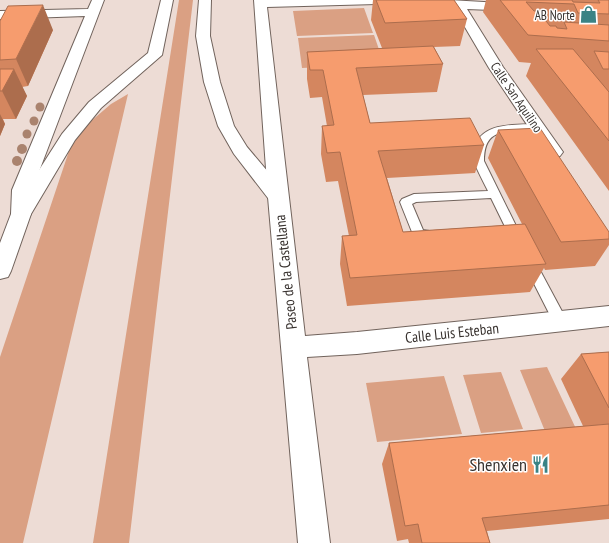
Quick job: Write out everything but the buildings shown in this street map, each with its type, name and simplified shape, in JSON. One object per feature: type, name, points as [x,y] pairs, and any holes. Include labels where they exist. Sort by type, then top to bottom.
[{"type":"main road","points":[[0,271],[21,214],[68,138],[95,105],[156,55],[167,0]]},
{"type":"main road","points":[[205,0],[203,36],[212,82],[226,126],[240,150],[278,198]]},
{"type":"main road","points":[[261,2],[377,0]]},
{"type":"main road","name":"Paseo de la Castellana","points":[[261,2],[278,198],[314,543]]},
{"type":"main road","points":[[462,2],[484,3],[527,6],[462,2]]},
{"type":"main road","name":"Calle San Aquilino","points":[[462,2],[496,68],[564,167]]},
{"type":"main road","points":[[21,214],[22,190],[96,7]]},
{"type":"main road","points":[[0,15],[84,12],[96,7]]},
{"type":"main road","name":"Calle Luis Esteban","points":[[294,347],[357,343],[609,316]]},
{"type":"lane","points":[[537,128],[498,130],[485,137],[478,150],[479,161],[494,194],[560,321]]},
{"type":"lane","points":[[446,234],[418,234],[406,202],[414,198],[494,194]]},
{"type":"lane","points":[[498,232],[513,231]]},
{"type":"shaded area","points":[[179,0],[193,0],[129,543],[93,543]]},
{"type":"shaded area","points":[[364,8],[373,33],[297,36],[293,11]]},
{"type":"shaded area","points":[[374,35],[384,64],[302,68],[298,38]]},
{"type":"shaded area","points":[[128,94],[23,543],[0,543],[0,357],[70,148],[83,128],[111,104]]},
{"type":"shaded area","points":[[547,367],[578,433],[547,436],[520,370]]},
{"type":"shaded area","points":[[501,372],[523,429],[481,433],[463,375]]},
{"type":"shaded area","points":[[444,376],[462,434],[377,442],[366,383]]},
{"type":"place","name":"AB Norte","points":[[588,15]]},
{"type":"place","name":"Shenxien","points":[[540,465]]}]
